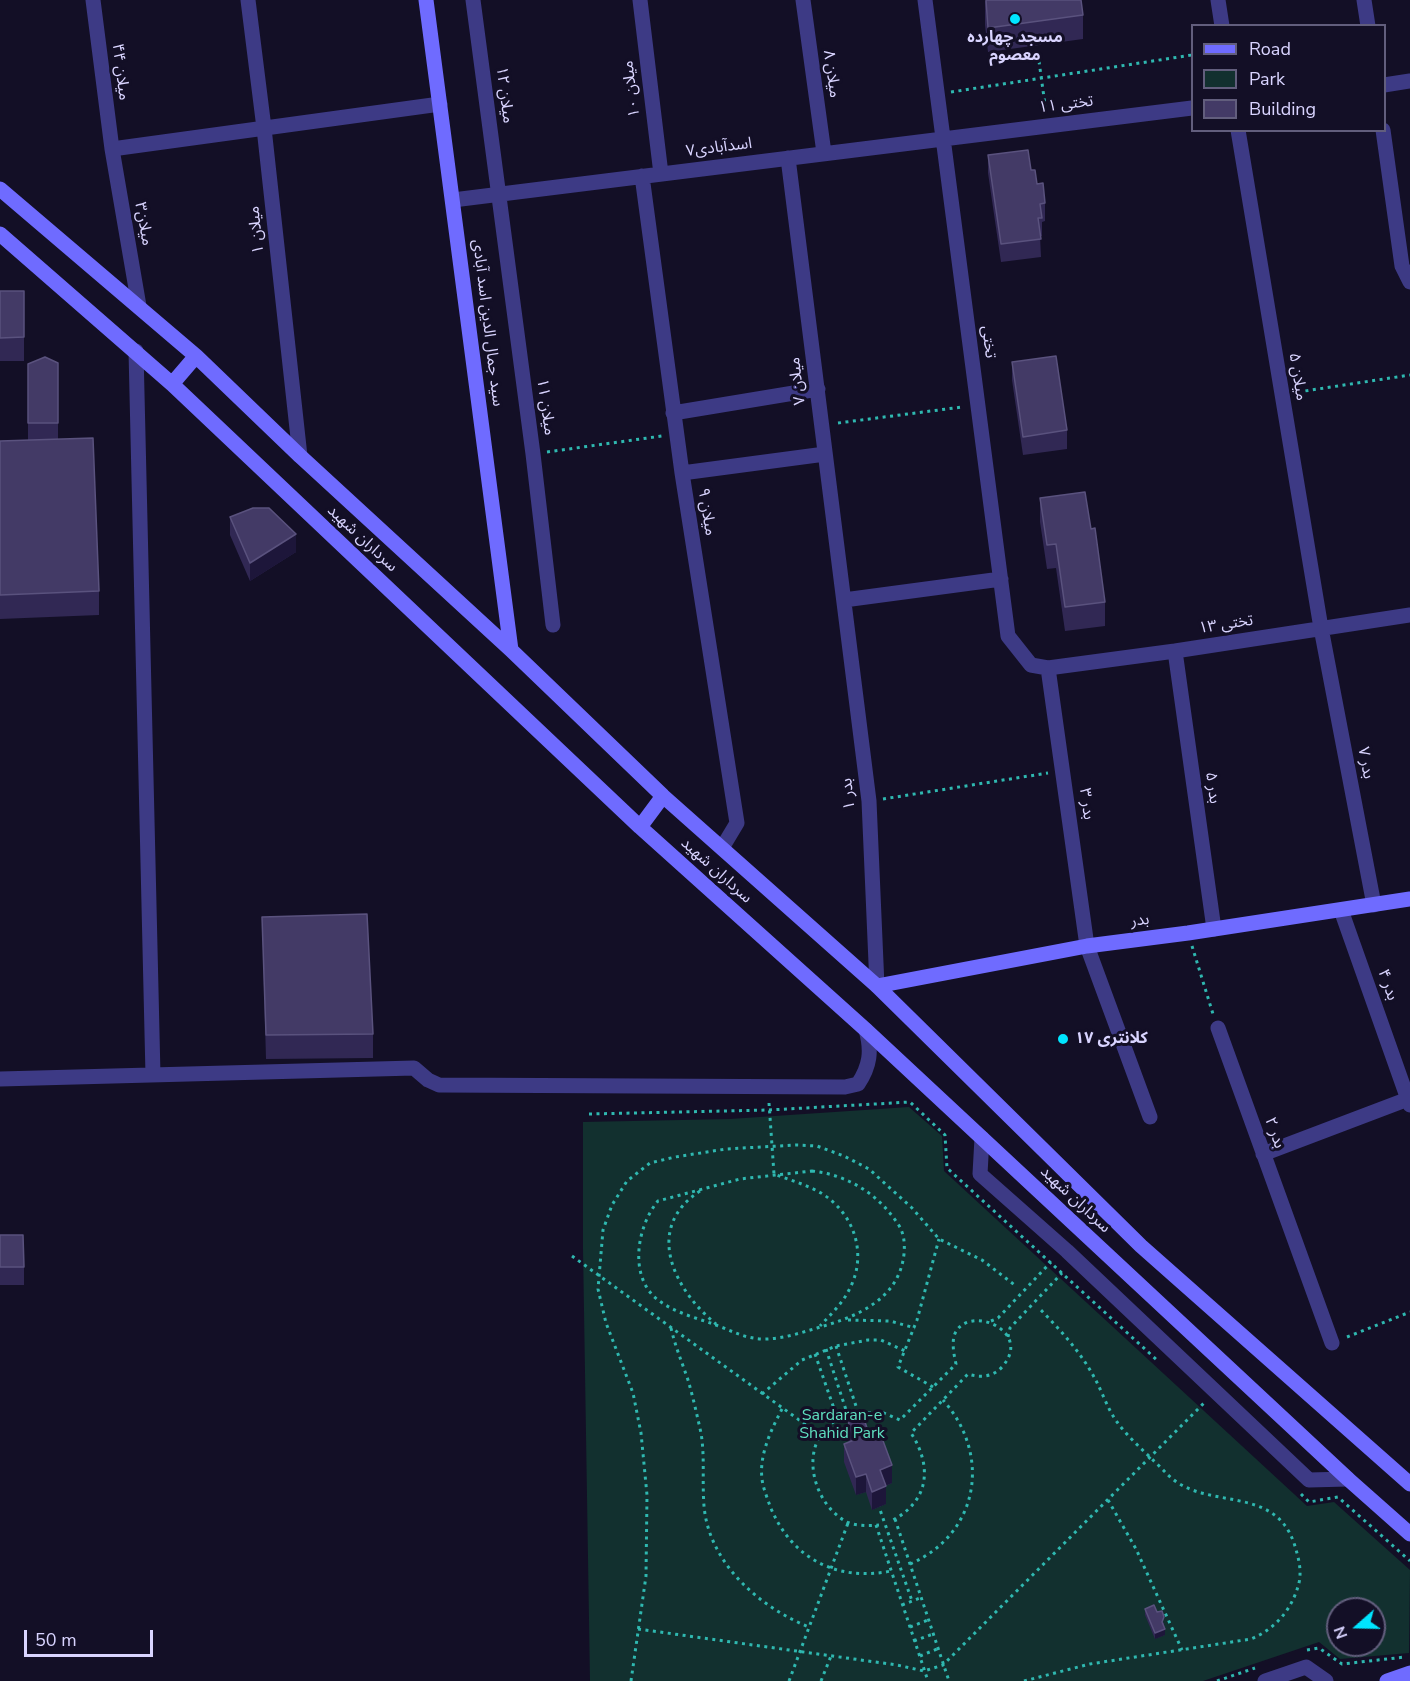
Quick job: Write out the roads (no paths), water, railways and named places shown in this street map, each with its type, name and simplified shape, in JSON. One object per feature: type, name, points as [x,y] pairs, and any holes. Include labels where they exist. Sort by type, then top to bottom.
[{"type":"street","name":"میلان ۴۴","points":[[93,0],[111,149]]},
{"type":"street","name":"میلان ۱","points":[[248,0],[300,456]]},
{"type":"street","name":"سید جمال الدین اسد آبادی","points":[[426,0],[511,650]]},
{"type":"street","name":"میلان ۱۲","points":[[473,0],[499,194]]},
{"type":"street","name":"میلان ۱۰","points":[[640,0],[661,174]]},
{"type":"street","name":"میلان ۸","points":[[803,0],[824,153]]},
{"type":"street","name":"تختی","points":[[925,0],[1008,636],[1031,665],[1048,668]]},
{"type":"street","points":[[1218,0],[1222,24]]},
{"type":"street","points":[[1364,0],[1368,24]]},
{"type":"street","points":[[1386,85],[1410,81]]},
{"type":"street","points":[[111,149],[440,104]]},
{"type":"street","name":"تختی ۱۱","points":[[943,138],[1191,108]]},
{"type":"street","name":"میلان ۵","points":[[1238,132],[1320,628]]},
{"type":"street","points":[[1383,132],[1402,266],[1410,282]]},
{"type":"street","name":"اسدآبادی۷","points":[[499,194],[943,138]]},
{"type":"street","name":"میلان۳","points":[[111,149],[139,306]]},
{"type":"street","name":"میلان ۷","points":[[788,158],[843,600]]},
{"type":"street","name":"میلان ۹","points":[[642,176],[676,434],[737,824],[722,848]]},
{"type":"street","name":"سرداران شهید","points":[[0,189],[196,356],[300,456],[511,650],[663,796],[876,986],[1141,1246],[1410,1484]]},
{"type":"street","points":[[453,200],[499,194]]},
{"type":"street","name":"میلان ۱۱","points":[[499,194],[553,625]]},
{"type":"street","name":"سرداران شهید","points":[[0,234],[172,384],[640,827],[866,1030],[1410,1534]]},
{"type":"street","points":[[136,351],[153,1075]]},
{"type":"street","points":[[172,384],[196,356]]},
{"type":"street","points":[[673,413],[818,389]]},
{"type":"street","points":[[682,473],[825,454]]},
{"type":"street","points":[[843,600],[1001,579]]},
{"type":"street","name":"بدر ۱","points":[[843,600],[869,801],[876,986]]},
{"type":"street","name":"تختی ۱۳","points":[[1048,668],[1410,615]]},
{"type":"street","name":"بدر ۷","points":[[1320,628],[1374,905]]},
{"type":"street","name":"بدر ۵","points":[[1175,651],[1214,929]]},
{"type":"street","name":"بدر ۳","points":[[1048,668],[1087,946],[1150,1117]]},
{"type":"street","points":[[640,827],[663,796]]},
{"type":"street","name":"بدر","points":[[876,986],[1087,946],[1410,899]]},
{"type":"street","name":"بدر ۴","points":[[1341,910],[1409,1102]]},
{"type":"street","name":"بدر ۲","points":[[1218,1028],[1332,1343]]},
{"type":"street","points":[[0,1079],[414,1068],[428,1080],[439,1085],[845,1087],[858,1084],[866,1072],[870,1053],[866,1030]]},
{"type":"street","points":[[1263,1154],[1409,1102]]},
{"type":"street","points":[[982,1138],[980,1174],[1076,1259],[1309,1480],[1348,1479]]},
{"type":"street","points":[[1265,1681],[1306,1667],[1326,1681]]},
{"type":"street","points":[[1387,1681],[1410,1673]]},
{"type":"place","name":"مسجد چهارده معصوم","points":[[1015,19]]},
{"type":"place","name":"کلانتری ۱۷","points":[[1063,1039]]},
{"type":"park label","name":"Sardaran-e Shahid Park","points":[[842,1425]]}]
